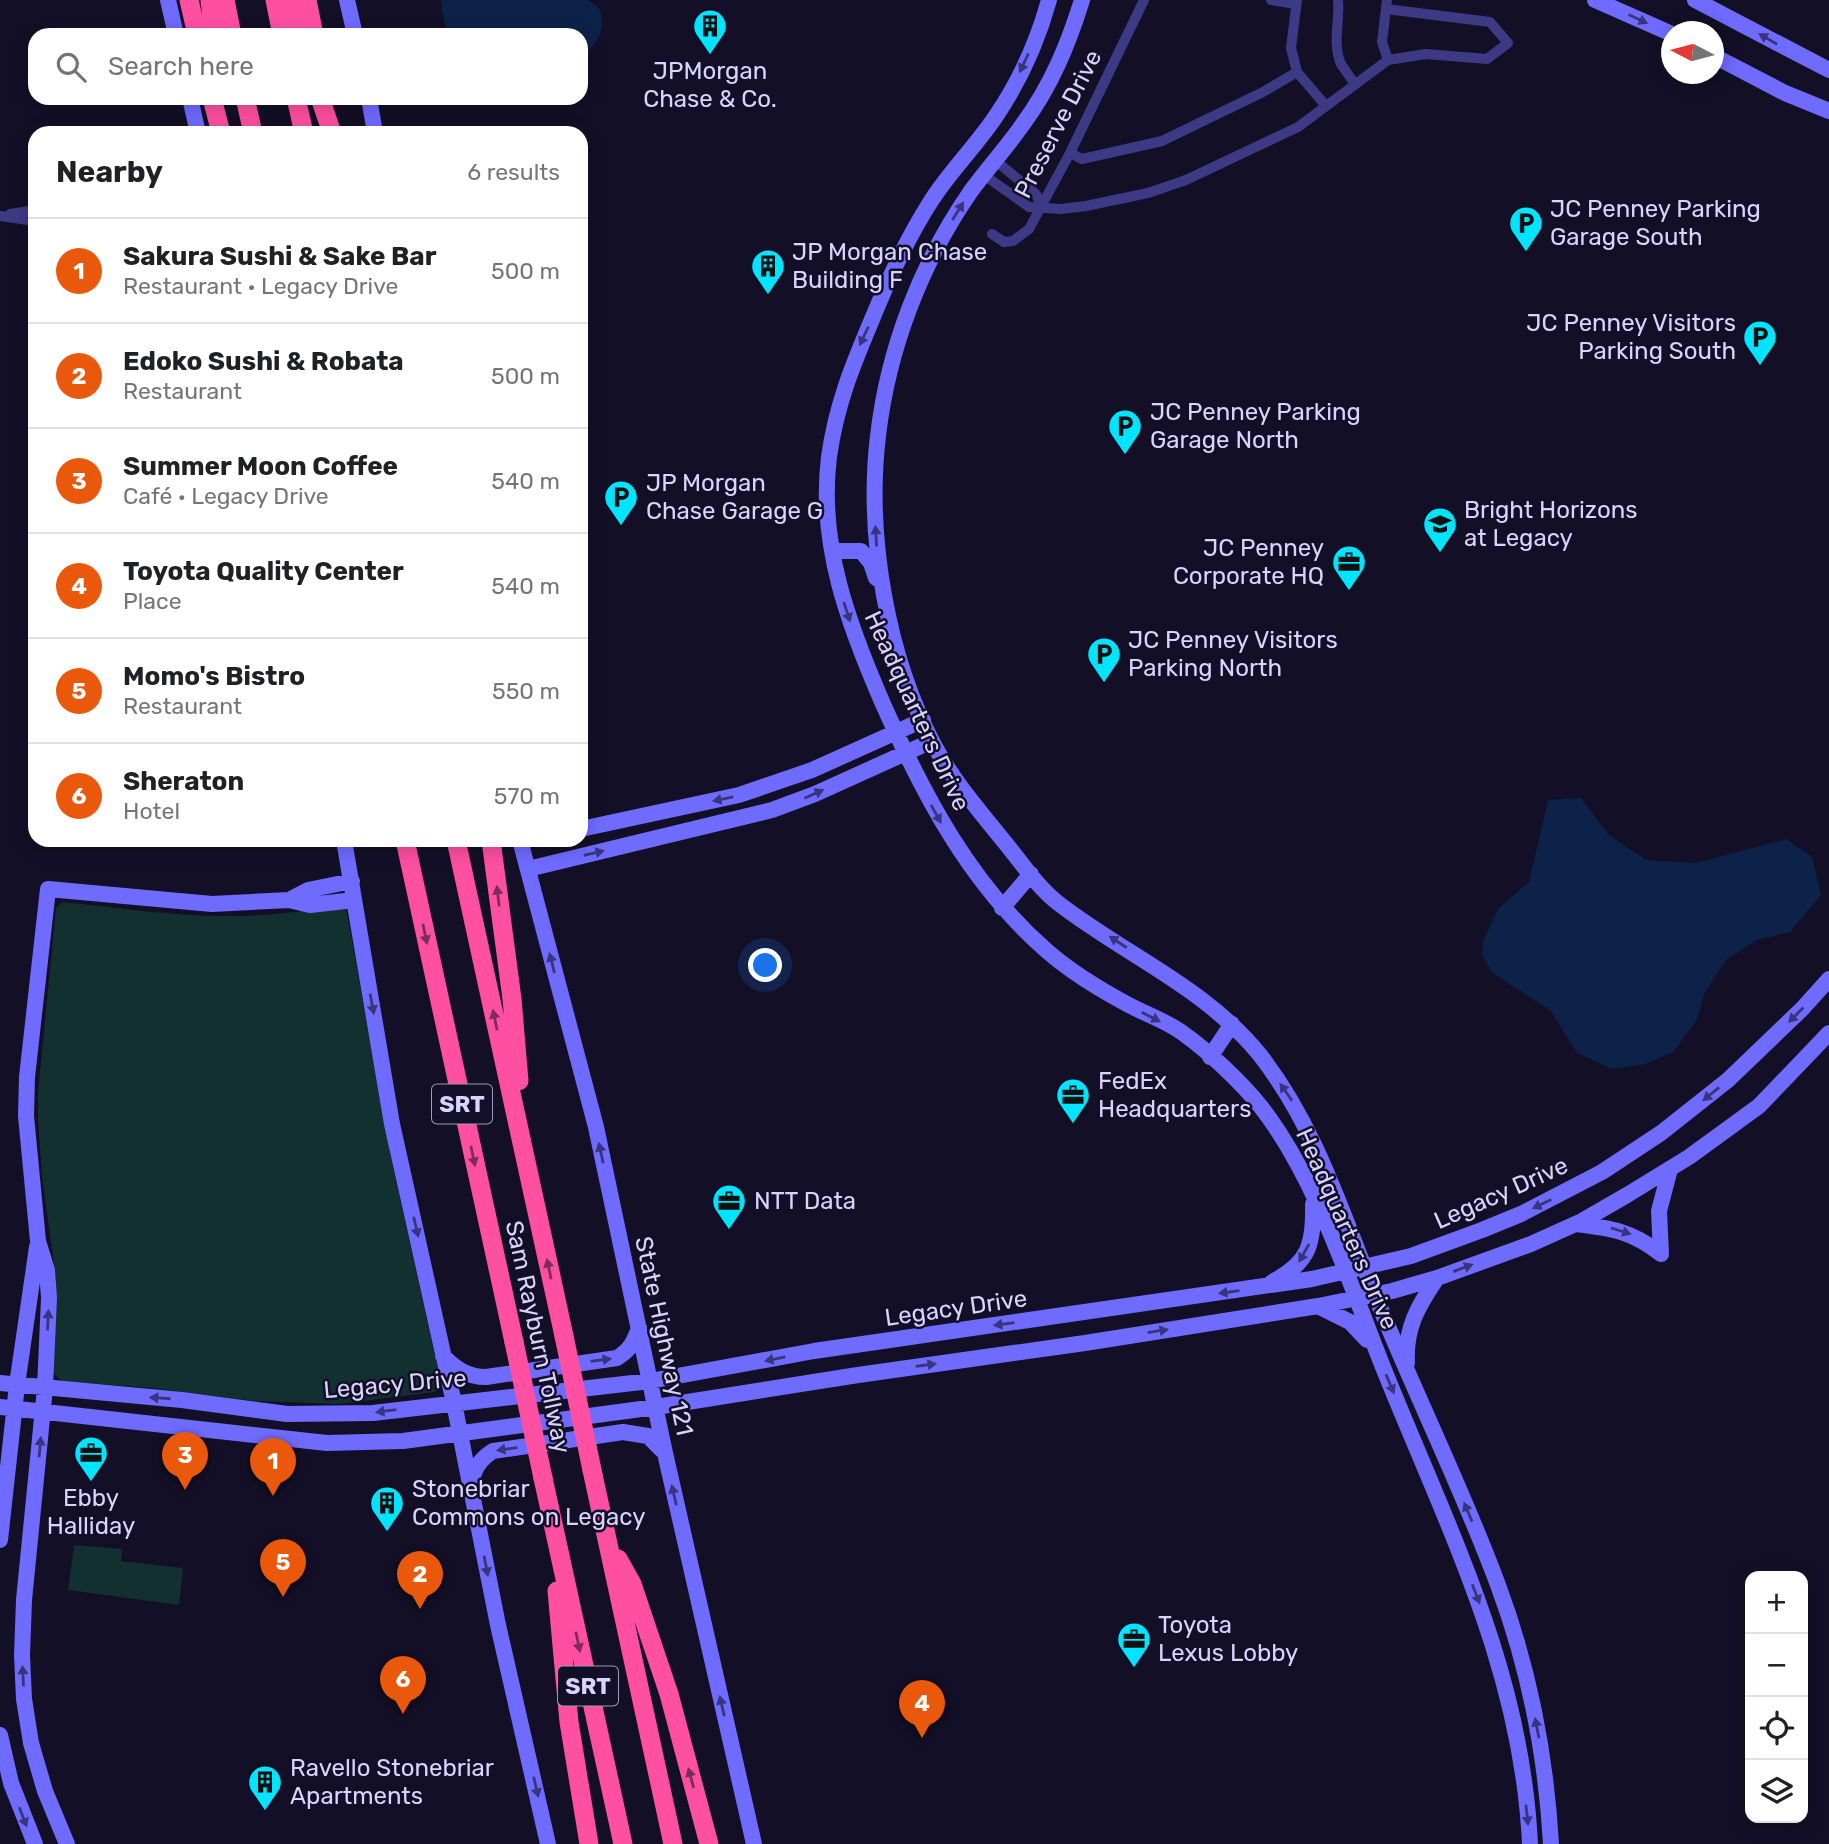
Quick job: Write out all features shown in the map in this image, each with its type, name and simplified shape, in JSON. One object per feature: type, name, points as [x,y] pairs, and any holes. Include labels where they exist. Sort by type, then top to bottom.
[{"type":"highway","points":[[189,0],[195,28]]},
{"type":"highway","points":[[210,0],[213,28]]},
{"type":"highway","points":[[225,0],[231,28]]},
{"type":"highway","points":[[275,0],[281,28]]},
{"type":"highway","points":[[289,0],[298,28]]},
{"type":"highway","points":[[307,0],[313,28]]},
{"type":"highway","points":[[214,105],[218,126]]},
{"type":"highway","points":[[223,105],[226,126]]},
{"type":"highway","points":[[247,105],[251,126]]},
{"type":"highway","points":[[298,105],[302,126]]},
{"type":"highway","points":[[323,105],[330,126]]},
{"type":"highway","points":[[329,105],[332,126]]},
{"type":"highway","name":"Sam Rayburn Tollway","points":[[407,847],[623,1844]]},
{"type":"highway","name":"Sam Rayburn Tollway","points":[[458,847],[673,1844]]},
{"type":"highway","points":[[492,847],[512,999],[526,1158]]},
{"type":"highway","points":[[553,1527],[561,1652],[569,1722],[589,1844]]},
{"type":"highway","points":[[608,1542],[632,1584],[669,1694],[709,1844]]},
{"type":"main road","points":[[168,0],[174,28]]},
{"type":"main road","points":[[347,0],[353,28]]},
{"type":"main road","name":"Headquarters Drive","points":[[1049,0],[1040,29],[1017,80],[998,113],[929,203],[894,267],[858,347],[835,423],[828,463],[828,522],[848,618],[905,753],[943,825],[1002,908],[1075,973],[1124,1003],[1184,1034],[1247,1091],[1276,1127],[1313,1198],[1345,1271],[1434,1487],[1492,1639],[1516,1732],[1530,1844]]},
{"type":"main road","name":"Headquarters Drive","points":[[1082,0],[1062,58],[1035,107],[958,212],[918,288],[895,348],[876,457],[878,560],[891,623],[902,665],[932,741],[961,787],[1049,896],[1194,992],[1231,1024],[1259,1054],[1303,1119],[1352,1231],[1374,1294],[1484,1548],[1511,1622],[1537,1722],[1547,1788],[1551,1844]]},
{"type":"main road","points":[[1695,0],[1829,70]]},
{"type":"main road","points":[[1602,1],[1661,29]]},
{"type":"main road","points":[[1724,62],[1804,103],[1829,111]]},
{"type":"main road","points":[[192,105],[196,126]]},
{"type":"main road","points":[[370,105],[374,126]]},
{"type":"main road","points":[[971,149],[996,161]]},
{"type":"main road","points":[[971,149],[984,175]]},
{"type":"main road","points":[[894,267],[926,271]]},
{"type":"main road","points":[[894,267],[918,288]]},
{"type":"main road","points":[[832,551],[861,551],[871,564],[891,623]]},
{"type":"main road","points":[[588,828],[739,795],[812,770],[923,720]]},
{"type":"main road","points":[[528,869],[772,810],[815,794],[932,741]]},
{"type":"main road","points":[[345,847],[393,1124],[454,1402],[517,1711],[536,1783],[548,1844]]},
{"type":"main road","name":"State Highway 121","points":[[525,847],[528,869],[596,1127],[665,1453],[754,1844]]},
{"type":"main road","points":[[1002,908],[1031,874]]},
{"type":"main road","points":[[289,900],[308,890],[352,881]]},
{"type":"main road","points":[[67,1844],[38,1770],[23,1684],[24,1600],[45,1388],[49,1298],[47,1270],[38,1241],[27,1141],[27,1077],[48,889],[212,904],[289,900],[310,905],[354,900]]},
{"type":"main road","name":"Legacy Drive","points":[[0,1383],[182,1400],[287,1414],[373,1413],[650,1381],[814,1351],[1261,1288],[1345,1271],[1411,1256],[1482,1230],[1559,1195],[1617,1163],[1661,1133],[1728,1080],[1802,1009],[1829,979]]},
{"type":"main road","points":[[1210,1057],[1231,1024]]},
{"type":"main road","points":[[7,1408],[327,1443],[403,1441],[656,1408],[840,1377],[1085,1343],[1318,1306],[1437,1278],[1531,1244],[1575,1224],[1670,1169],[1717,1138],[1759,1106],[1829,1033]]},
{"type":"main road","points":[[1575,1224],[1623,1231],[1646,1242],[1661,1254],[1659,1211],[1670,1169]]},
{"type":"main road","points":[[1261,1288],[1290,1272],[1308,1251],[1313,1227],[1313,1198]]},
{"type":"main road","points":[[0,1540],[7,1408],[17,1385],[38,1241]]},
{"type":"main road","points":[[1407,1372],[1406,1349],[1411,1322],[1416,1308],[1437,1278]]},
{"type":"main road","points":[[1318,1306],[1350,1322],[1380,1359]]},
{"type":"main road","points":[[443,1356],[466,1375],[486,1377],[617,1358],[626,1353],[633,1344],[639,1328]]},
{"type":"main road","points":[[470,1485],[474,1469],[493,1451],[623,1432],[648,1436],[665,1453]]},
{"type":"main road","points":[[0,1735],[14,1792],[35,1844]]},
{"type":"street","name":"Preserve Drive","points":[[992,234],[1004,242],[1013,241],[1029,229],[1070,153],[1144,0]]},
{"type":"street","points":[[1271,0],[1296,2],[1292,48],[1297,72],[1326,106]]},
{"type":"street","points":[[1338,0],[1340,15],[1336,44],[1340,62],[1354,83]]},
{"type":"street","points":[[1340,15],[1347,0]]},
{"type":"street","points":[[984,175],[1029,207],[1061,209],[1148,193],[1186,180],[1297,127],[1388,60],[1426,54],[1487,59],[1508,43],[1490,22],[1386,4],[1382,42],[1388,60]]},
{"type":"street","points":[[1070,153],[1082,159],[1162,141],[1263,92],[1297,72]]},
{"type":"street","points":[[996,161],[1036,194],[1041,206]]},
{"type":"street","points":[[0,215],[28,211]]},
{"type":"street","points":[[0,215],[28,220]]},
{"type":"green space","points":[[63,902],[214,916],[275,914],[339,906],[346,908],[391,1158],[438,1370],[439,1387],[435,1392],[339,1404],[255,1401],[152,1388],[62,1381],[54,1374],[52,1359],[56,1278],[42,1177],[38,1092],[56,908]]},
{"type":"green space","points":[[74,1545],[122,1549],[121,1561],[183,1568],[179,1605],[68,1590]]},
{"type":"water","points":[[441,0],[588,0],[600,9],[602,24],[596,42],[588,51],[588,28],[445,28]]},
{"type":"water","points":[[1581,798],[1609,835],[1646,860],[1696,863],[1786,839],[1812,857],[1821,895],[1790,932],[1757,940],[1726,960],[1704,994],[1697,1020],[1673,1052],[1646,1064],[1612,1069],[1577,1053],[1551,1011],[1491,972],[1482,954],[1483,941],[1498,909],[1529,882],[1548,800]]},
{"type":"place","name":"JPMorgan Chase & Co.","points":[[710,56]]},
{"type":"place","name":"JC Penney Parking Garage South","points":[[1526,253]]},
{"type":"place","name":"JP Morgan Chase Building F","points":[[768,296]]},
{"type":"place","name":"JC Penney Visitors Parking South","points":[[1760,367]]},
{"type":"place","name":"JC Penney Parking Garage North","points":[[1125,456]]},
{"type":"place","name":"JP Morgan Chase Garage G","points":[[621,527]]},
{"type":"place","name":"Bright Horizons at Legacy","points":[[1440,554]]},
{"type":"place","name":"JC Penney Corporate HQ","points":[[1349,592]]},
{"type":"place","name":"JC Penney Visitors Parking North","points":[[1104,684]]},
{"type":"place","name":"FedEx Headquarters","points":[[1073,1125]]},
{"type":"place","name":"NTT Data","points":[[729,1231]]},
{"type":"place","name":"Ebby Halliday","points":[[91,1483]]},
{"type":"place","name":"Summer Moon Coffee","points":[[185,1490]]},
{"type":"place","name":"Sakura Sushi & Sake Bar","points":[[273,1496]]},
{"type":"place","name":"Stonebriar Commons on Legacy","points":[[387,1533]]},
{"type":"place","name":"Momo's Bistro","points":[[283,1597]]},
{"type":"place","name":"Edoko Sushi & Robata","points":[[420,1609]]},
{"type":"place","name":"Toyota Lexus Lobby","points":[[1134,1669]]},
{"type":"place","name":"Sheraton","points":[[403,1714]]},
{"type":"place","name":"Toyota Quality Center","points":[[922,1738]]},
{"type":"place","name":"Ravello Stonebriar Apartments","points":[[265,1812]]}]
